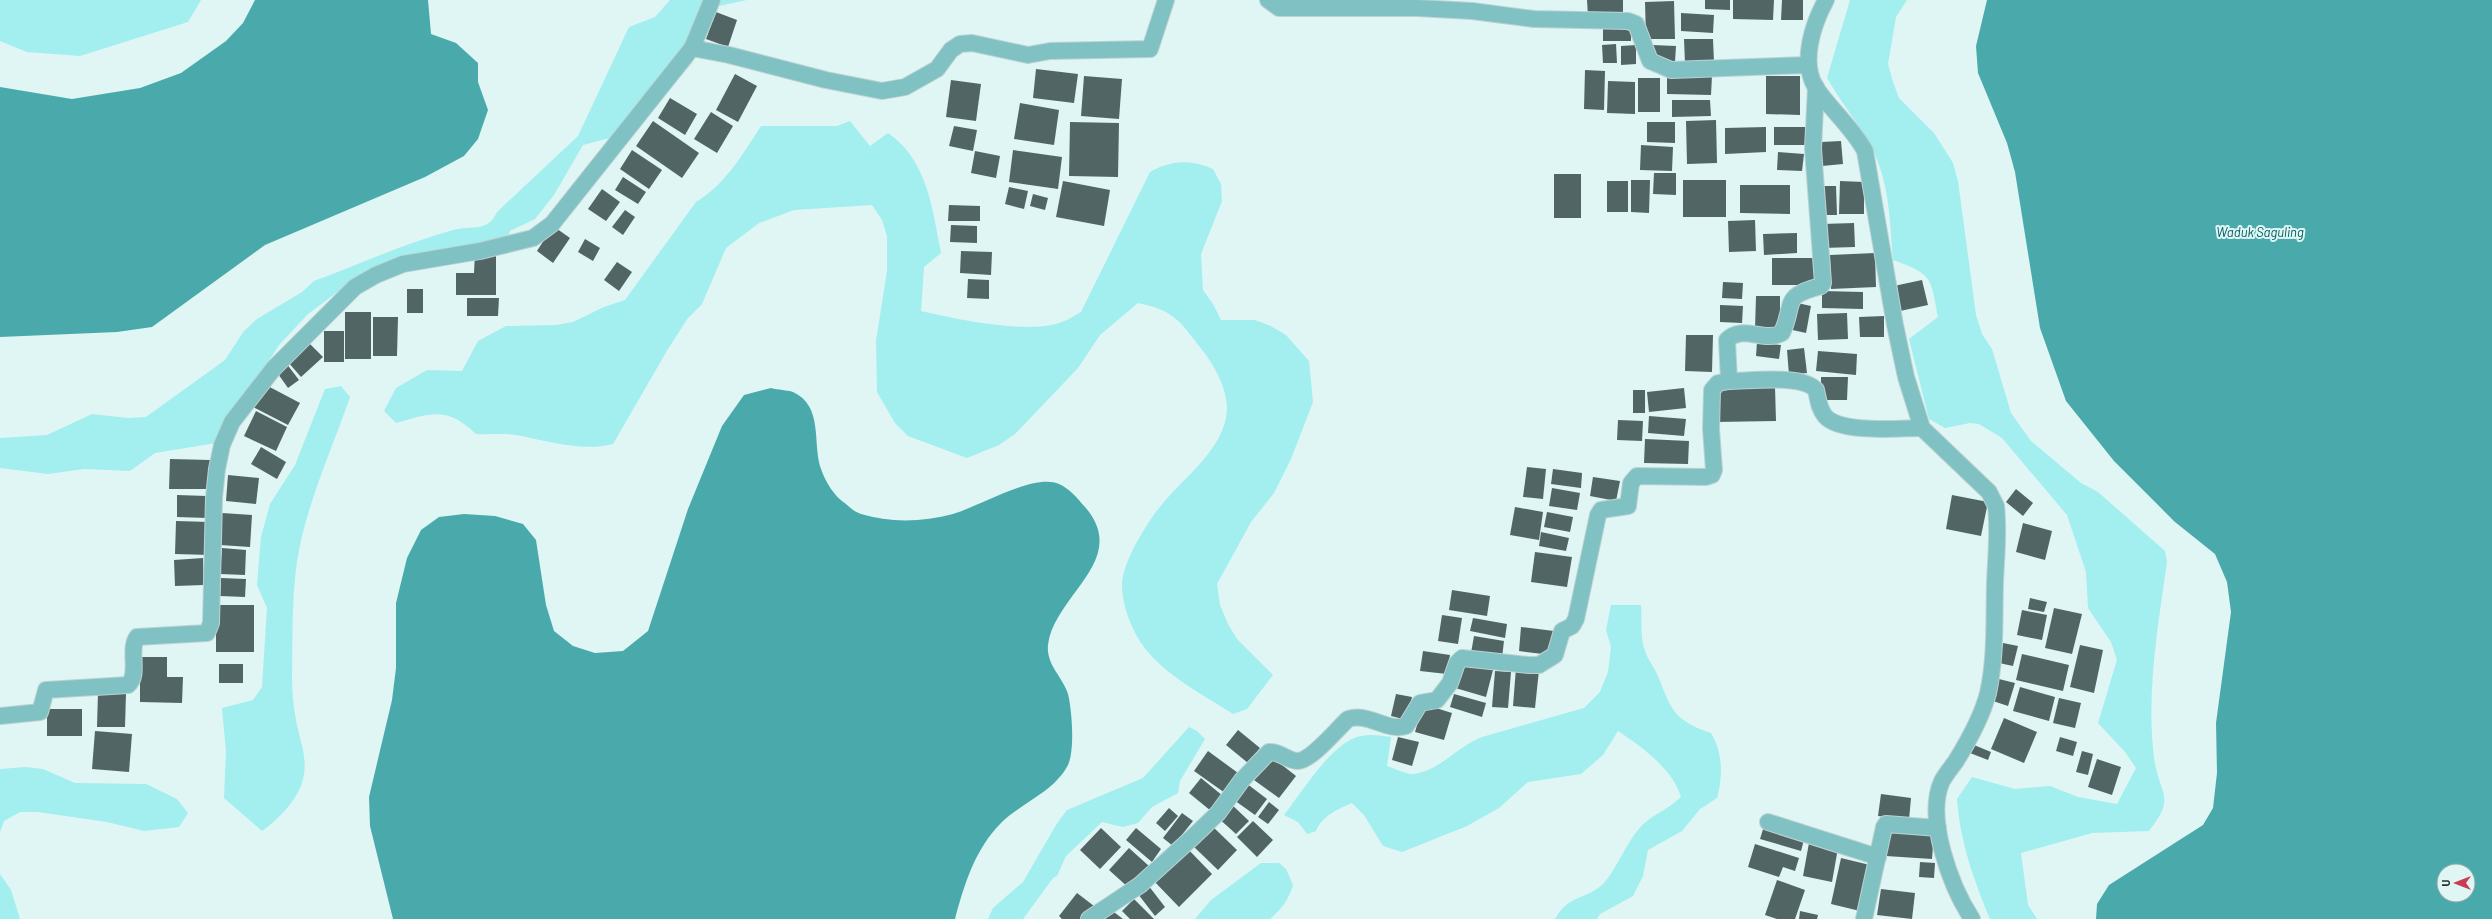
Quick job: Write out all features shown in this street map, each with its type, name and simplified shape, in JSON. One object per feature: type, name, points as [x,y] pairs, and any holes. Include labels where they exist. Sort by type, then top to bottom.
[{"type":"street","points":[[0,716],[40,712],[46,690],[128,685],[133,678],[133,647],[137,637],[207,634],[211,623],[214,498],[217,469],[222,445],[232,422],[274,368],[355,287],[376,275],[403,264],[480,252],[533,238],[552,224],[692,48],[712,0]]},
{"type":"street","points":[[692,48],[730,55],[826,80],[882,91],[893,90],[905,87],[937,69],[951,50],[960,44],[972,43],[1023,54],[1050,51],[1150,49],[1166,0]]},
{"type":"street","points":[[1268,0],[1279,8],[1417,8],[1472,11],[1534,19],[1628,21],[1636,24],[1650,61],[1671,70],[1808,65]]},
{"type":"street","points":[[1826,0],[1811,41],[1808,65],[1816,87],[1857,136],[1865,151],[1895,325],[1906,377],[1922,428],[1989,492],[1996,506],[1994,640],[1988,692],[1975,728],[1943,780],[1938,793],[1938,828],[1956,888],[1972,919]]},
{"type":"street","points":[[1729,381],[1727,340],[1733,334],[1743,333],[1775,337],[1782,333],[1792,300],[1799,292],[1821,286],[1823,283],[1813,149],[1816,87]]},
{"type":"street","points":[[1089,919],[1140,885],[1194,836],[1218,813],[1242,780],[1269,752],[1277,752],[1293,760],[1299,761],[1314,752],[1348,719],[1354,717],[1364,717],[1394,728],[1406,726],[1420,703],[1437,700],[1446,689],[1457,663],[1462,658],[1538,665],[1555,655],[1562,631],[1572,626],[1576,619],[1601,510],[1628,506],[1631,483],[1637,476],[1712,476],[1714,470],[1711,429],[1712,390],[1718,383],[1729,381],[1787,380],[1806,382],[1816,390],[1820,407],[1826,417],[1836,423],[1871,428],[1922,428]]},
{"type":"street","points":[[1768,822],[1878,858]]},
{"type":"street","points":[[1864,919],[1886,824],[1938,828]]},
{"type":"shaded area","points":[[0,0],[201,0],[188,22],[80,56],[27,52],[0,41]]},
{"type":"shaded area","points":[[670,0],[747,0],[700,10],[688,34],[693,62],[633,132],[583,145],[554,195],[535,219],[510,231],[508,236],[359,276],[308,314],[279,345],[216,443],[155,453],[130,471],[84,469],[48,474],[0,468],[0,438],[47,435],[92,414],[128,418],[146,417],[225,360],[244,331],[257,319],[302,292],[314,281],[400,247],[435,235],[453,230],[484,226],[489,223],[497,212],[578,136],[629,27],[655,17]]},
{"type":"shaded area","points":[[1850,0],[1907,0],[1896,17],[1888,64],[1899,98],[1934,133],[1953,163],[1958,181],[1976,315],[1982,334],[1992,349],[2011,413],[2031,441],[2081,483],[2098,492],[2165,551],[2167,562],[2154,660],[2151,709],[2154,758],[2156,770],[2164,795],[2162,810],[2149,831],[2092,833],[2021,853],[2028,905],[2037,919],[1990,919],[1965,846],[1961,830],[1957,799],[1972,777],[2015,789],[2050,786],[2078,797],[2117,804],[2136,768],[2125,752],[2098,723],[2117,660],[2111,642],[2088,608],[2086,572],[2067,515],[2002,438],[1979,424],[1970,423],[1945,428],[1929,419],[1909,339],[1938,317],[1934,293],[1928,279],[1923,274],[1916,269],[1893,260],[1890,219],[1886,192],[1879,166],[1874,153],[1863,134],[1827,78]]},
{"type":"shaded area","points":[[850,121],[870,146],[888,133],[901,144],[912,157],[920,171],[926,187],[935,219],[941,253],[924,267],[921,311],[990,324],[1028,327],[1045,326],[1062,322],[1081,312],[1150,172],[1166,165],[1181,162],[1189,162],[1213,169],[1221,184],[1222,201],[1201,254],[1203,290],[1213,304],[1221,320],[1255,320],[1271,326],[1286,335],[1309,361],[1313,402],[1291,459],[1274,493],[1251,522],[1217,584],[1220,605],[1228,624],[1237,639],[1273,675],[1247,709],[1233,714],[1188,686],[1166,670],[1148,652],[1133,629],[1124,602],[1122,585],[1123,576],[1126,565],[1137,541],[1164,502],[1209,453],[1222,430],[1226,418],[1226,400],[1221,382],[1213,365],[1203,351],[1183,325],[1176,319],[1161,310],[1138,303],[1100,335],[1078,368],[1015,434],[999,445],[967,458],[908,436],[895,423],[877,392],[876,341],[887,271],[887,236],[882,220],[872,205],[794,210],[759,223],[726,248],[702,304],[688,318],[668,349],[613,444],[589,447],[564,445],[516,435],[476,434],[456,419],[438,414],[396,423],[384,411],[396,388],[427,370],[462,371],[478,341],[506,326],[556,325],[573,322],[604,307],[625,300],[696,202],[725,178],[761,126],[837,126]]},
{"type":"shaded area","points":[[341,386],[350,397],[310,507],[300,545],[295,577],[292,686],[297,727],[304,753],[304,774],[299,791],[289,806],[276,820],[262,831],[224,798],[226,752],[222,708],[253,700],[262,687],[267,608],[257,585],[261,537],[270,504],[295,465],[325,389]]},
{"type":"shaded area","points":[[1611,605],[1641,605],[1643,646],[1671,705],[1681,718],[1689,724],[1711,733],[1718,749],[1721,765],[1717,798],[1700,809],[1682,831],[1648,850],[1643,876],[1633,896],[1600,914],[1597,919],[1555,919],[1566,905],[1590,893],[1603,884],[1642,825],[1681,797],[1677,786],[1671,777],[1655,759],[1618,731],[1603,755],[1581,774],[1528,782],[1499,808],[1467,826],[1402,852],[1383,846],[1364,815],[1352,803],[1326,817],[1316,831],[1307,834],[1298,822],[1284,815],[1333,753],[1342,745],[1357,737],[1371,735],[1391,737],[1387,766],[1414,774],[1433,768],[1465,746],[1482,737],[1584,708],[1600,692],[1608,672],[1611,647],[1606,630]]},
{"type":"shaded area","points":[[1189,727],[1197,731],[1205,739],[1180,781],[1178,793],[1152,807],[1138,823],[1123,827],[1102,822],[1066,856],[1057,876],[1053,878],[1023,919],[988,919],[993,908],[1023,882],[1056,825],[1067,810],[1143,778]]},
{"type":"shaded area","points":[[25,767],[43,769],[75,783],[146,784],[177,799],[188,813],[179,827],[144,831],[107,822],[38,812],[20,812],[4,821],[0,832],[0,769]]},
{"type":"shaded area","points":[[1261,863],[1279,863],[1286,869],[1293,885],[1284,904],[1270,919],[1195,919],[1211,900]]},
{"type":"shaded area","points":[[0,874],[11,890],[20,919],[0,919]]},
{"type":"water","points":[[255,0],[428,0],[431,34],[456,43],[478,63],[478,82],[488,110],[478,139],[464,156],[425,177],[265,245],[152,327],[117,332],[0,337],[0,87],[72,99],[140,88],[181,73],[226,41],[243,23]]},
{"type":"water","name":"Waduk Saguling","points":[[1987,0],[2492,0],[2492,919],[2096,919],[2097,904],[2109,885],[2203,825],[2213,808],[2217,773],[2216,723],[2231,612],[2227,582],[2215,554],[2175,522],[2114,461],[2066,401],[2040,328],[2015,172],[2007,143],[1978,73],[1976,46]]},
{"type":"water","points":[[771,388],[793,392],[803,398],[809,406],[815,426],[818,459],[825,479],[838,497],[853,510],[861,514],[895,520],[918,520],[942,517],[1022,487],[1036,483],[1048,482],[1059,484],[1067,488],[1085,507],[1097,526],[1099,544],[1095,561],[1053,627],[1048,645],[1048,652],[1052,665],[1066,688],[1071,710],[1072,750],[1068,765],[1062,774],[1046,790],[1009,816],[992,833],[977,856],[962,893],[955,919],[393,919],[370,826],[369,797],[392,700],[396,668],[396,603],[407,558],[421,530],[439,517],[464,514],[495,516],[523,524],[536,540],[546,605],[554,631],[573,646],[595,653],[623,651],[648,631],[688,509],[722,426],[744,395]]},
{"type":"building","points":[[1587,0],[1623,0],[1623,16],[1588,17]]},
{"type":"building","points":[[1705,0],[1730,0],[1730,10],[1705,9]]},
{"type":"building","points":[[1733,0],[1774,0],[1773,20],[1733,19]]},
{"type":"building","points":[[1782,0],[1803,0],[1803,20],[1781,20]]},
{"type":"building","points":[[1674,1],[1675,39],[1646,39],[1645,2]]},
{"type":"building","points":[[716,12],[737,20],[728,47],[706,39]]},
{"type":"building","points":[[1681,13],[1714,15],[1713,33],[1681,31]]},
{"type":"building","points":[[1603,23],[1631,23],[1631,41],[1603,41]]},
{"type":"building","points":[[1684,39],[1713,39],[1714,62],[1685,63]]},
{"type":"building","points":[[1616,44],[1617,63],[1603,63],[1602,45]]},
{"type":"building","points":[[1636,45],[1636,64],[1621,65],[1621,46]]},
{"type":"building","points":[[1652,45],[1676,46],[1675,62],[1651,61]]},
{"type":"building","points":[[1036,69],[1078,74],[1074,103],[1033,98]]},
{"type":"building","points":[[1585,70],[1605,71],[1604,110],[1584,109]]},
{"type":"building","points":[[735,74],[757,86],[738,122],[716,110]]},
{"type":"building","points":[[1667,75],[1712,76],[1711,95],[1667,94]]},
{"type":"building","points":[[1084,76],[1122,79],[1119,119],[1081,116]]},
{"type":"building","points":[[1766,76],[1800,76],[1800,115],[1766,114]]},
{"type":"building","points":[[1638,78],[1660,78],[1660,112],[1638,112]]},
{"type":"building","points":[[951,80],[981,84],[976,121],[946,117]]},
{"type":"building","points":[[1608,81],[1635,82],[1635,114],[1607,113]]},
{"type":"building","points":[[670,98],[697,114],[685,135],[658,118]]},
{"type":"building","points":[[1672,100],[1710,100],[1711,116],[1672,117]]},
{"type":"building","points":[[1020,103],[1059,110],[1054,145],[1014,139]]},
{"type":"building","points":[[711,112],[733,126],[717,153],[694,139]]},
{"type":"building","points":[[1716,120],[1717,163],[1687,164],[1686,121]]},
{"type":"building","points":[[653,121],[699,153],[682,178],[636,146]]},
{"type":"building","points":[[1070,122],[1119,123],[1118,177],[1069,176]]},
{"type":"building","points":[[1647,122],[1675,122],[1675,143],[1647,142]]},
{"type":"building","points":[[954,126],[977,130],[973,151],[949,146]]},
{"type":"building","points":[[1766,127],[1766,152],[1725,154],[1725,128]]},
{"type":"building","points":[[1774,127],[1807,127],[1807,145],[1774,145]]},
{"type":"building","points":[[1841,141],[1843,164],[1822,166],[1821,142]]},
{"type":"building","points":[[1641,145],[1673,147],[1672,171],[1640,170]]},
{"type":"building","points":[[632,150],[662,170],[649,189],[620,169]]},
{"type":"building","points":[[1013,150],[1062,157],[1058,189],[1009,182]]},
{"type":"building","points":[[975,151],[1000,156],[996,178],[971,173]]},
{"type":"building","points":[[1778,152],[1804,154],[1802,171],[1777,170]]},
{"type":"building","points":[[1654,173],[1676,173],[1676,195],[1653,194]]},
{"type":"building","points":[[1554,174],[1581,174],[1581,218],[1554,218]]},
{"type":"building","points":[[623,177],[646,192],[638,204],[615,190]]},
{"type":"building","points":[[1631,180],[1650,180],[1649,213],[1631,212]]},
{"type":"building","points":[[1683,180],[1726,180],[1726,217],[1683,217]]},
{"type":"building","points":[[1063,181],[1110,190],[1104,226],[1056,217]]},
{"type":"building","points":[[1607,181],[1628,181],[1628,212],[1607,212]]},
{"type":"building","points":[[1840,181],[1864,182],[1864,214],[1839,214]]},
{"type":"building","points":[[1740,185],[1790,185],[1790,214],[1740,213]]},
{"type":"building","points":[[1820,186],[1836,186],[1837,215],[1820,215]]},
{"type":"building","points":[[1009,187],[1028,191],[1024,209],[1005,204]]},
{"type":"building","points":[[602,189],[620,202],[606,221],[588,209]]},
{"type":"building","points":[[1033,194],[1048,198],[1045,210],[1030,206]]},
{"type":"building","points":[[949,205],[980,206],[980,221],[948,221]]},
{"type":"building","points":[[625,210],[635,217],[623,235],[612,227]]},
{"type":"building","points":[[1755,220],[1756,251],[1729,252],[1728,221]]},
{"type":"building","points":[[1854,223],[1855,247],[1823,248],[1822,224]]},
{"type":"building","points":[[951,225],[977,226],[977,243],[950,242]]},
{"type":"building","points":[[553,226],[570,238],[553,263],[537,251]]},
{"type":"building","points":[[1797,233],[1797,253],[1764,255],[1763,234]]},
{"type":"building","points":[[585,239],[600,248],[593,261],[578,252]]},
{"type":"building","points":[[961,251],[992,252],[991,275],[960,273]]},
{"type":"building","points":[[475,252],[496,253],[496,295],[456,295],[456,273],[474,273]]},
{"type":"building","points":[[1875,253],[1876,287],[1831,289],[1830,255]]},
{"type":"building","points":[[1772,258],[1817,258],[1817,285],[1772,285]]},
{"type":"building","points":[[617,262],[632,272],[619,291],[604,280]]},
{"type":"building","points":[[968,279],[989,280],[989,299],[967,298]]},
{"type":"building","points":[[1922,280],[1928,305],[1900,311],[1894,286]]},
{"type":"building","points":[[1723,282],[1743,283],[1742,299],[1722,298]]},
{"type":"building","points":[[407,289],[423,289],[423,313],[407,313]]},
{"type":"building","points":[[1822,291],[1863,292],[1863,309],[1822,308]]},
{"type":"building","points":[[1756,296],[1780,296],[1780,328],[1755,328]]},
{"type":"building","points":[[467,298],[499,298],[498,316],[467,316]]},
{"type":"building","points":[[1793,302],[1811,306],[1806,333],[1788,329]]},
{"type":"building","points":[[1720,305],[1743,306],[1742,323],[1720,322]]},
{"type":"building","points":[[345,312],[371,312],[371,359],[345,359]]},
{"type":"building","points":[[1847,313],[1848,339],[1818,340],[1817,314]]},
{"type":"building","points":[[1884,316],[1884,337],[1860,337],[1859,317]]},
{"type":"building","points":[[373,317],[398,317],[397,356],[373,356]]},
{"type":"building","points":[[324,331],[344,331],[344,362],[324,362]]},
{"type":"building","points":[[1686,335],[1713,335],[1712,372],[1685,371]]},
{"type":"building","points":[[1757,342],[1781,345],[1779,359],[1756,356]]},
{"type":"building","points":[[309,343],[323,357],[301,377],[288,362]]},
{"type":"building","points":[[1804,348],[1807,373],[1789,375],[1787,350]]},
{"type":"building","points":[[1818,351],[1857,354],[1856,375],[1816,371]]},
{"type":"building","points":[[286,363],[299,380],[288,388],[276,371]]},
{"type":"building","points":[[1821,377],[1848,377],[1847,400],[1821,400]]},
{"type":"building","points":[[264,384],[300,403],[288,425],[253,407]]},
{"type":"building","points":[[1775,387],[1776,421],[1716,422],[1715,388]]},
{"type":"building","points":[[1684,388],[1686,408],[1649,412],[1647,392]]},
{"type":"building","points":[[1633,390],[1645,390],[1645,413],[1633,413]]},
{"type":"building","points":[[256,411],[287,427],[276,451],[244,436]]},
{"type":"building","points":[[1649,416],[1686,419],[1684,436],[1648,433]]},
{"type":"building","points":[[1618,420],[1643,421],[1642,441],[1617,440]]},
{"type":"building","points":[[1645,439],[1689,441],[1688,464],[1644,463]]},
{"type":"building","points":[[261,447],[286,462],[277,479],[251,464]]},
{"type":"building","points":[[170,459],[210,460],[210,489],[169,489]]},
{"type":"building","points":[[1527,467],[1546,469],[1543,499],[1523,497]]},
{"type":"building","points":[[1553,469],[1582,473],[1581,488],[1551,484]]},
{"type":"building","points":[[228,475],[259,478],[256,504],[226,501]]},
{"type":"building","points":[[1593,477],[1620,481],[1616,501],[1590,496]]},
{"type":"building","points":[[1552,488],[1580,493],[1577,510],[1549,506]]},
{"type":"building","points":[[2016,489],[2033,503],[2023,516],[2006,502]]},
{"type":"building","points":[[177,495],[207,496],[207,518],[177,517]]},
{"type":"building","points":[[1952,495],[1988,502],[1981,536],[1946,529]]},
{"type":"building","points":[[1515,507],[1543,512],[1539,540],[1510,535]]},
{"type":"building","points":[[1547,512],[1573,517],[1570,532],[1544,527]]},
{"type":"building","points":[[222,513],[252,515],[250,547],[220,545]]},
{"type":"building","points":[[176,521],[210,522],[209,555],[175,554]]},
{"type":"building","points":[[2023,523],[2052,531],[2045,560],[2016,552]]},
{"type":"building","points":[[1541,532],[1569,538],[1566,551],[1539,546]]},
{"type":"building","points":[[222,548],[246,550],[245,575],[220,574]]},
{"type":"building","points":[[1535,552],[1572,557],[1567,587],[1531,582]]},
{"type":"building","points":[[203,558],[204,585],[175,586],[174,560]]},
{"type":"building","points":[[221,578],[246,579],[245,597],[220,596]]},
{"type":"building","points":[[1452,590],[1490,596],[1487,616],[1449,610]]},
{"type":"building","points":[[2030,598],[2047,602],[2044,612],[2028,609]]},
{"type":"building","points":[[216,605],[254,605],[254,652],[216,652]]},
{"type":"building","points":[[2054,608],[2082,614],[2072,654],[2045,648]]},
{"type":"building","points":[[2022,610],[2047,615],[2042,640],[2017,635]]},
{"type":"building","points":[[1442,615],[1462,618],[1458,644],[1438,641]]},
{"type":"building","points":[[1473,618],[1507,624],[1505,638],[1470,631]]},
{"type":"building","points":[[1521,627],[1554,631],[1551,655],[1519,651]]},
{"type":"building","points":[[1474,636],[1504,641],[1502,658],[1471,653]]},
{"type":"building","points":[[2003,643],[2018,646],[2013,666],[1999,663]]},
{"type":"building","points":[[2080,645],[2103,650],[2094,693],[2070,687]]},
{"type":"building","points":[[1423,651],[1450,655],[1447,674],[1420,671]]},
{"type":"building","points":[[2022,654],[2069,665],[2063,691],[2016,680]]},
{"type":"building","points":[[140,657],[167,657],[167,677],[183,677],[182,703],[140,702]]},
{"type":"building","points":[[1459,661],[1493,670],[1486,697],[1452,687]]},
{"type":"building","points":[[219,664],[243,664],[243,683],[219,683]]},
{"type":"building","points":[[1516,668],[1539,670],[1535,708],[1513,706]]},
{"type":"building","points":[[1495,671],[1511,672],[1508,708],[1492,707]]},
{"type":"building","points":[[1999,679],[2015,683],[2008,706],[1993,701]]},
{"type":"building","points":[[2020,687],[2055,697],[2049,721],[2013,711]]},
{"type":"building","points":[[98,692],[126,693],[125,727],[97,727]]},
{"type":"building","points":[[1396,694],[1412,697],[1407,720],[1391,716]]},
{"type":"building","points":[[1454,694],[1486,703],[1482,717],[1450,707]]},
{"type":"building","points":[[2059,698],[2081,703],[2075,728],[2053,723]]},
{"type":"building","points":[[1423,704],[1452,713],[1444,740],[1415,732]]},
{"type":"building","points":[[47,709],[82,709],[82,736],[47,736]]},
{"type":"building","points":[[2004,718],[2037,732],[2024,763],[1991,749]]},
{"type":"building","points":[[1238,730],[1260,748],[1248,763],[1226,745]]},
{"type":"building","points":[[95,731],[132,734],[129,772],[92,769]]},
{"type":"building","points":[[1398,737],[1419,742],[1412,766],[1392,760]]},
{"type":"building","points":[[2060,737],[2077,742],[2073,756],[2056,751]]},
{"type":"building","points":[[1974,745],[1991,752],[1988,760],[1970,753]]},
{"type":"building","points":[[1208,751],[1238,773],[1225,793],[1194,771]]},
{"type":"building","points":[[2082,751],[2093,754],[2088,775],[2076,772]]},
{"type":"building","points":[[1272,757],[1296,776],[1279,798],[1254,780]]},
{"type":"building","points":[[2097,759],[2121,767],[2112,795],[2088,787]]},
{"type":"building","points":[[1201,778],[1223,796],[1211,811],[1189,793]]},
{"type":"building","points":[[1246,783],[1267,799],[1255,815],[1234,800]]},
{"type":"building","points":[[1881,794],[1911,798],[1909,820],[1878,816]]},
{"type":"building","points":[[1229,802],[1249,821],[1236,834],[1216,816]]},
{"type":"building","points":[[1269,802],[1279,810],[1268,824],[1258,817]]},
{"type":"building","points":[[1169,808],[1178,816],[1165,831],[1156,823]]},
{"type":"building","points":[[1182,813],[1193,821],[1173,846],[1163,838]]},
{"type":"building","points":[[1253,821],[1273,840],[1257,857],[1237,837]]},
{"type":"building","points":[[1765,823],[1805,836],[1801,851],[1760,839]]},
{"type":"building","points":[[1211,825],[1237,850],[1218,870],[1192,845]]},
{"type":"building","points":[[1101,828],[1121,847],[1100,869],[1080,850]]},
{"type":"building","points":[[1136,828],[1161,849],[1152,862],[1126,840]]},
{"type":"building","points":[[1888,828],[1934,832],[1932,859],[1886,856]]},
{"type":"building","points":[[1809,843],[1838,848],[1832,882],[1803,876]]},
{"type":"building","points":[[1755,844],[1799,858],[1795,871],[1783,867],[1779,877],[1748,867]]},
{"type":"building","points":[[1186,847],[1212,874],[1179,907],[1152,879]]},
{"type":"building","points":[[1129,848],[1150,867],[1130,889],[1109,870]]},
{"type":"building","points":[[1841,858],[1870,865],[1860,911],[1831,904]]},
{"type":"building","points":[[1920,862],[1935,863],[1934,878],[1919,877]]},
{"type":"building","points":[[1777,880],[1805,890],[1795,919],[1777,919],[1765,915]]},
{"type":"building","points":[[1148,885],[1165,907],[1155,916],[1138,894]]},
{"type":"building","points":[[1881,889],[1915,893],[1912,919],[1877,915]]},
{"type":"building","points":[[1077,893],[1094,906],[1083,919],[1062,919],[1059,916]]},
{"type":"building","points":[[1134,899],[1154,919],[1130,919],[1122,911]]},
{"type":"building","points":[[1110,909],[1123,919],[1102,919]]},
{"type":"building","points":[[1800,911],[1818,915],[1817,919],[1799,919]]}]
